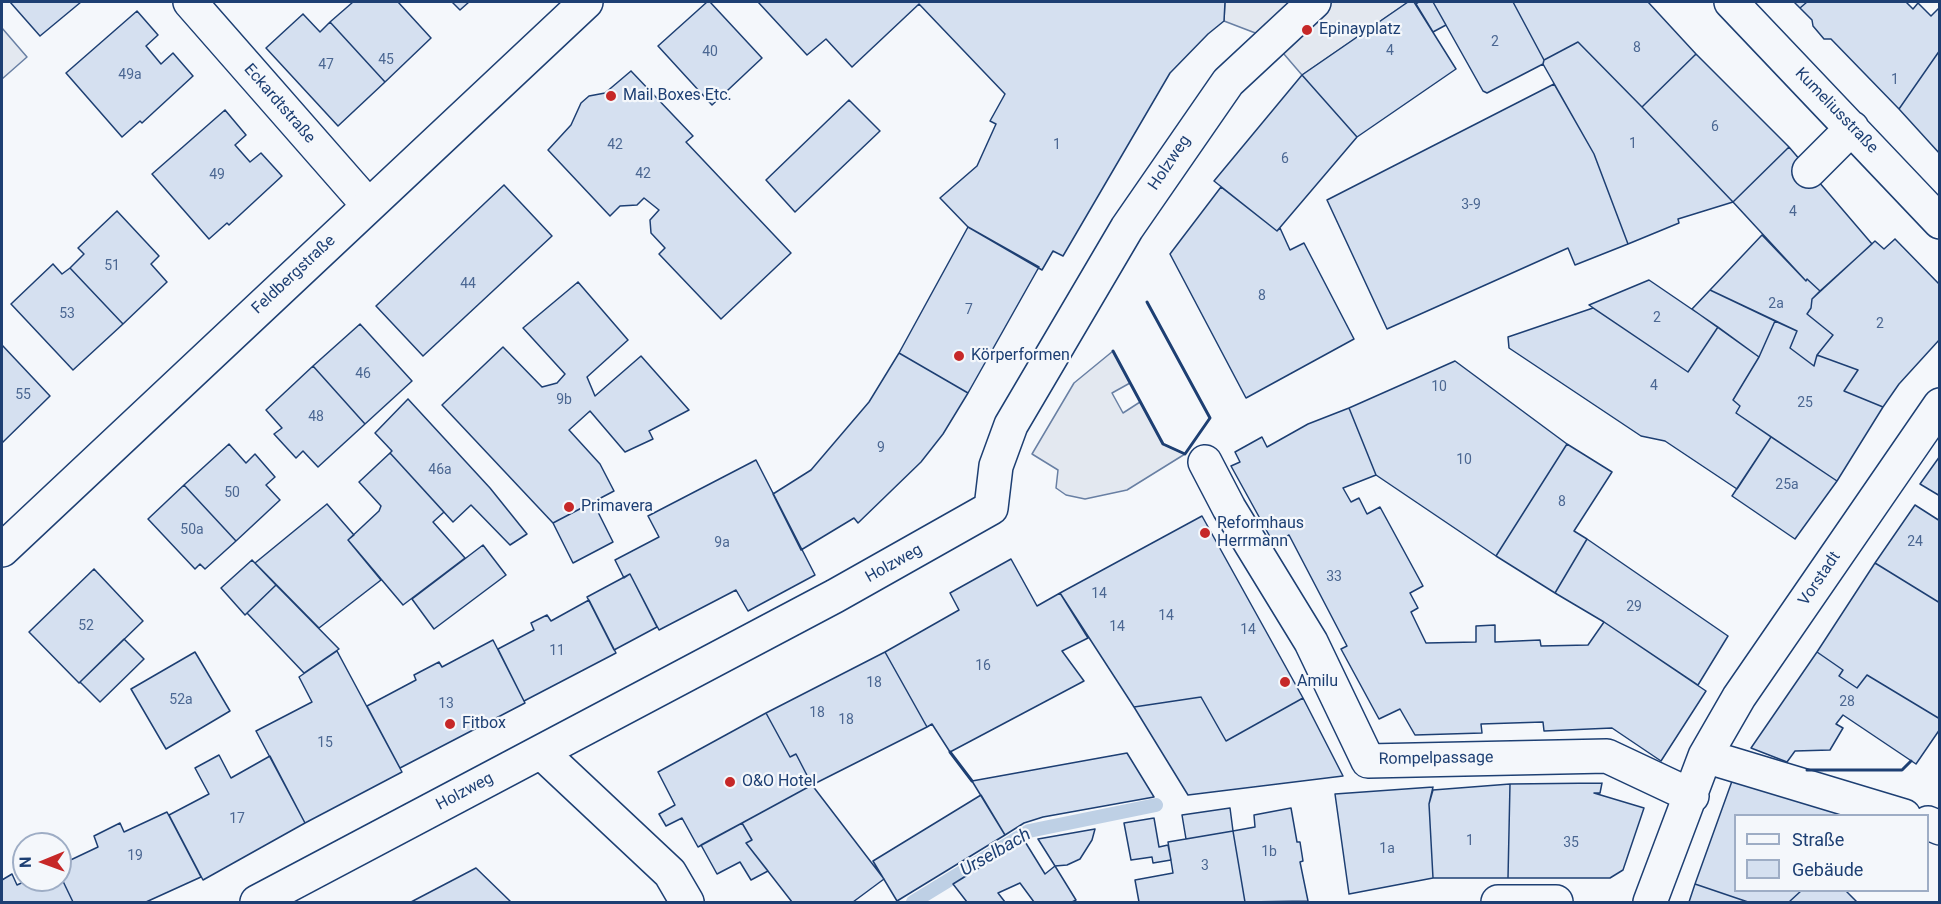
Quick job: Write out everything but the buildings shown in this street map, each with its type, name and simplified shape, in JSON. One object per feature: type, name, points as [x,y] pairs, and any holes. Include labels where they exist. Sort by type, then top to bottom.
[{"type":"street","name":"Eckardtstraße","points":[[190,2],[368,205]]},
{"type":"street","name":"Feldbergstraße","points":[[2,550],[586,2]]},
{"type":"street","name":"Holzweg","points":[[257,903],[874,575],[991,508],[996,466],[1011,425],[1127,228],[1198,121],[1228,82],[1314,2]]},
{"type":"street","name":"Kumeliusstraße","points":[[1731,2],[1940,222]]},
{"type":"street","points":[[1809,171],[1852,128]]},
{"type":"street","name":"Vorstadt","points":[[1650,903],[1692,796],[1705,756],[1739,698],[1940,405]]},
{"type":"street","name":"Rompelpassage","points":[[1205,462],[1229,508],[1311,642],[1368,760],[1607,756],[1692,796]]},
{"type":"street","points":[[541,752],[670,873],[687,903]]},
{"type":"street","points":[[1705,756],[1897,814]]},
{"type":"street","points":[[1498,903],[1556,903]]},
{"type":"shaded area","name":"Epinayplatz","points":[[1225,2],[1408,2],[1302,75],[1271,39],[1224,21]]},
{"type":"shaded area","points":[[2,28],[27,57],[2,79]]},
{"type":"shaded area","points":[[1113,351],[1130,383],[1112,393],[1123,413],[1140,402],[1163,444],[1185,454],[1127,490],[1085,499],[1066,495],[1056,488],[1058,470],[1032,454],[1074,383]]},
{"type":"waterway","name":"Urselbach","points":[[913,902],[1029,831],[1156,805]]},
{"type":"wall","points":[[1113,351],[1163,444],[1185,454],[1210,418],[1147,302]]},
{"type":"wall","points":[[950,752],[972,781]]},
{"type":"wall","points":[[1807,770],[1902,770],[1911,761]]},
{"type":"place","name":"Epinayplatz","points":[[1307,30]]},
{"type":"place","name":"Mail Boxes Etc.","points":[[611,96]]},
{"type":"place","name":"Körperformen","points":[[959,356]]},
{"type":"place","name":"Primavera","points":[[569,507]]},
{"type":"place","name":"Reformhaus Herrmann","points":[[1205,533]]},
{"type":"place","name":"Amilu","points":[[1285,682]]},
{"type":"place","name":"Fitbox","points":[[450,724]]},
{"type":"place","name":"O&O Hotel","points":[[730,782]]}]
